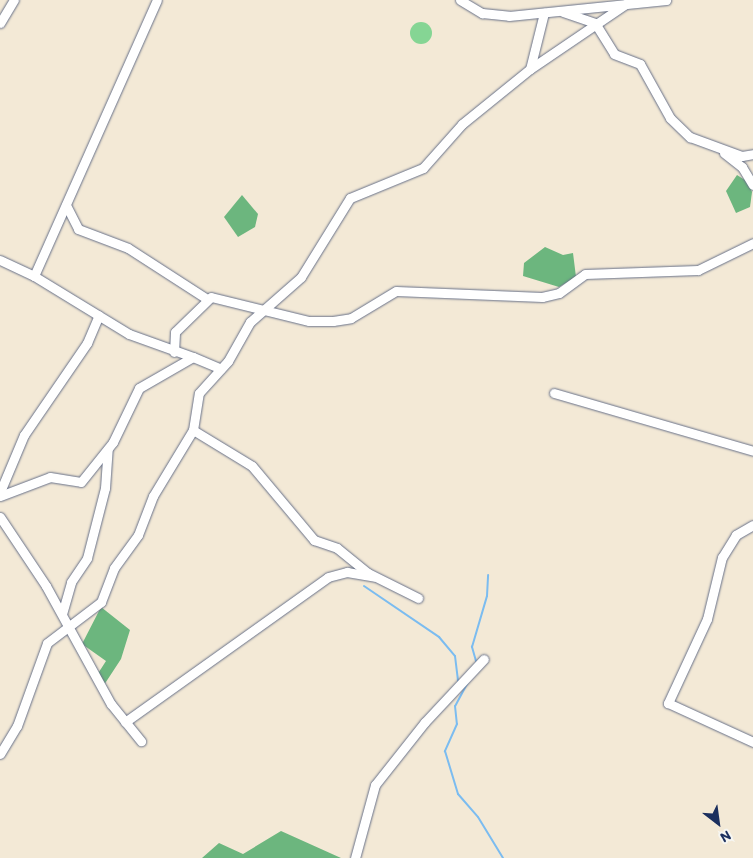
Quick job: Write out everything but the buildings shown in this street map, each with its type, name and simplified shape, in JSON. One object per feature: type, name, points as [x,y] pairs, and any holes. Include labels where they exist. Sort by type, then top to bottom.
[{"type":"street","points":[[0,24],[14,0]]},
{"type":"street","points":[[34,276],[157,0]]},
{"type":"street","points":[[460,0],[492,15],[563,12],[606,3],[666,0]]},
{"type":"street","points":[[0,754],[47,643],[101,602],[114,568],[138,535],[153,496],[193,430],[199,393],[221,368],[262,309],[301,277],[350,198],[423,168],[462,124],[530,69],[561,45],[599,26],[627,3]]},
{"type":"street","points":[[563,12],[599,26],[614,54],[640,64],[678,127],[717,149],[742,167],[753,185]]},
{"type":"street","points":[[530,69],[544,13]]},
{"type":"street","points":[[717,149],[742,156],[753,154]]},
{"type":"street","points":[[66,205],[78,229],[128,248],[207,299]]},
{"type":"street","points":[[174,352],[175,332],[207,299],[221,297],[262,309],[320,322],[351,318],[396,291],[542,297],[559,293],[585,274],[698,270],[753,243]]},
{"type":"street","points":[[0,260],[34,276],[129,334],[221,368]]},
{"type":"street","points":[[0,494],[24,435],[87,343],[99,315]]},
{"type":"street","points":[[0,494],[50,477],[80,482],[108,449],[139,388],[193,357]]},
{"type":"street","points":[[554,393],[753,451]]},
{"type":"street","points":[[193,430],[238,454],[275,490],[314,540],[337,548],[374,577],[418,598]]},
{"type":"street","points":[[62,614],[71,582],[89,550],[105,488],[108,449]]},
{"type":"street","points":[[0,517],[62,614],[67,626],[125,722],[141,741]]},
{"type":"street","points":[[753,525],[736,535],[722,557],[707,618],[668,703],[753,742]]},
{"type":"street","points":[[125,722],[328,578],[348,572],[374,577]]},
{"type":"street","points":[[355,858],[375,785],[425,722],[484,659]]},
{"type":"green space","points":[[417,22],[425,22],[432,29],[432,37],[425,44],[417,44],[410,37],[410,29]]},
{"type":"green space","points":[[737,175],[748,182],[752,192],[750,207],[736,213],[726,191]]},
{"type":"green space","points":[[242,195],[258,214],[255,227],[238,237],[224,217]]},
{"type":"green space","points":[[545,247],[563,255],[573,253],[576,277],[559,287],[523,276],[524,263]]},
{"type":"green space","points":[[101,607],[130,630],[121,659],[104,685],[97,675],[106,661],[82,644]]},
{"type":"green space","points":[[281,831],[341,858],[202,858],[219,843],[243,854]]},
{"type":"waterway","points":[[476,661],[472,647],[487,596],[488,575]]},
{"type":"waterway","points":[[364,586],[439,637],[455,656],[458,681]]},
{"type":"waterway","points":[[468,682],[455,706],[457,724],[445,751],[458,794],[478,817],[503,858]]}]
